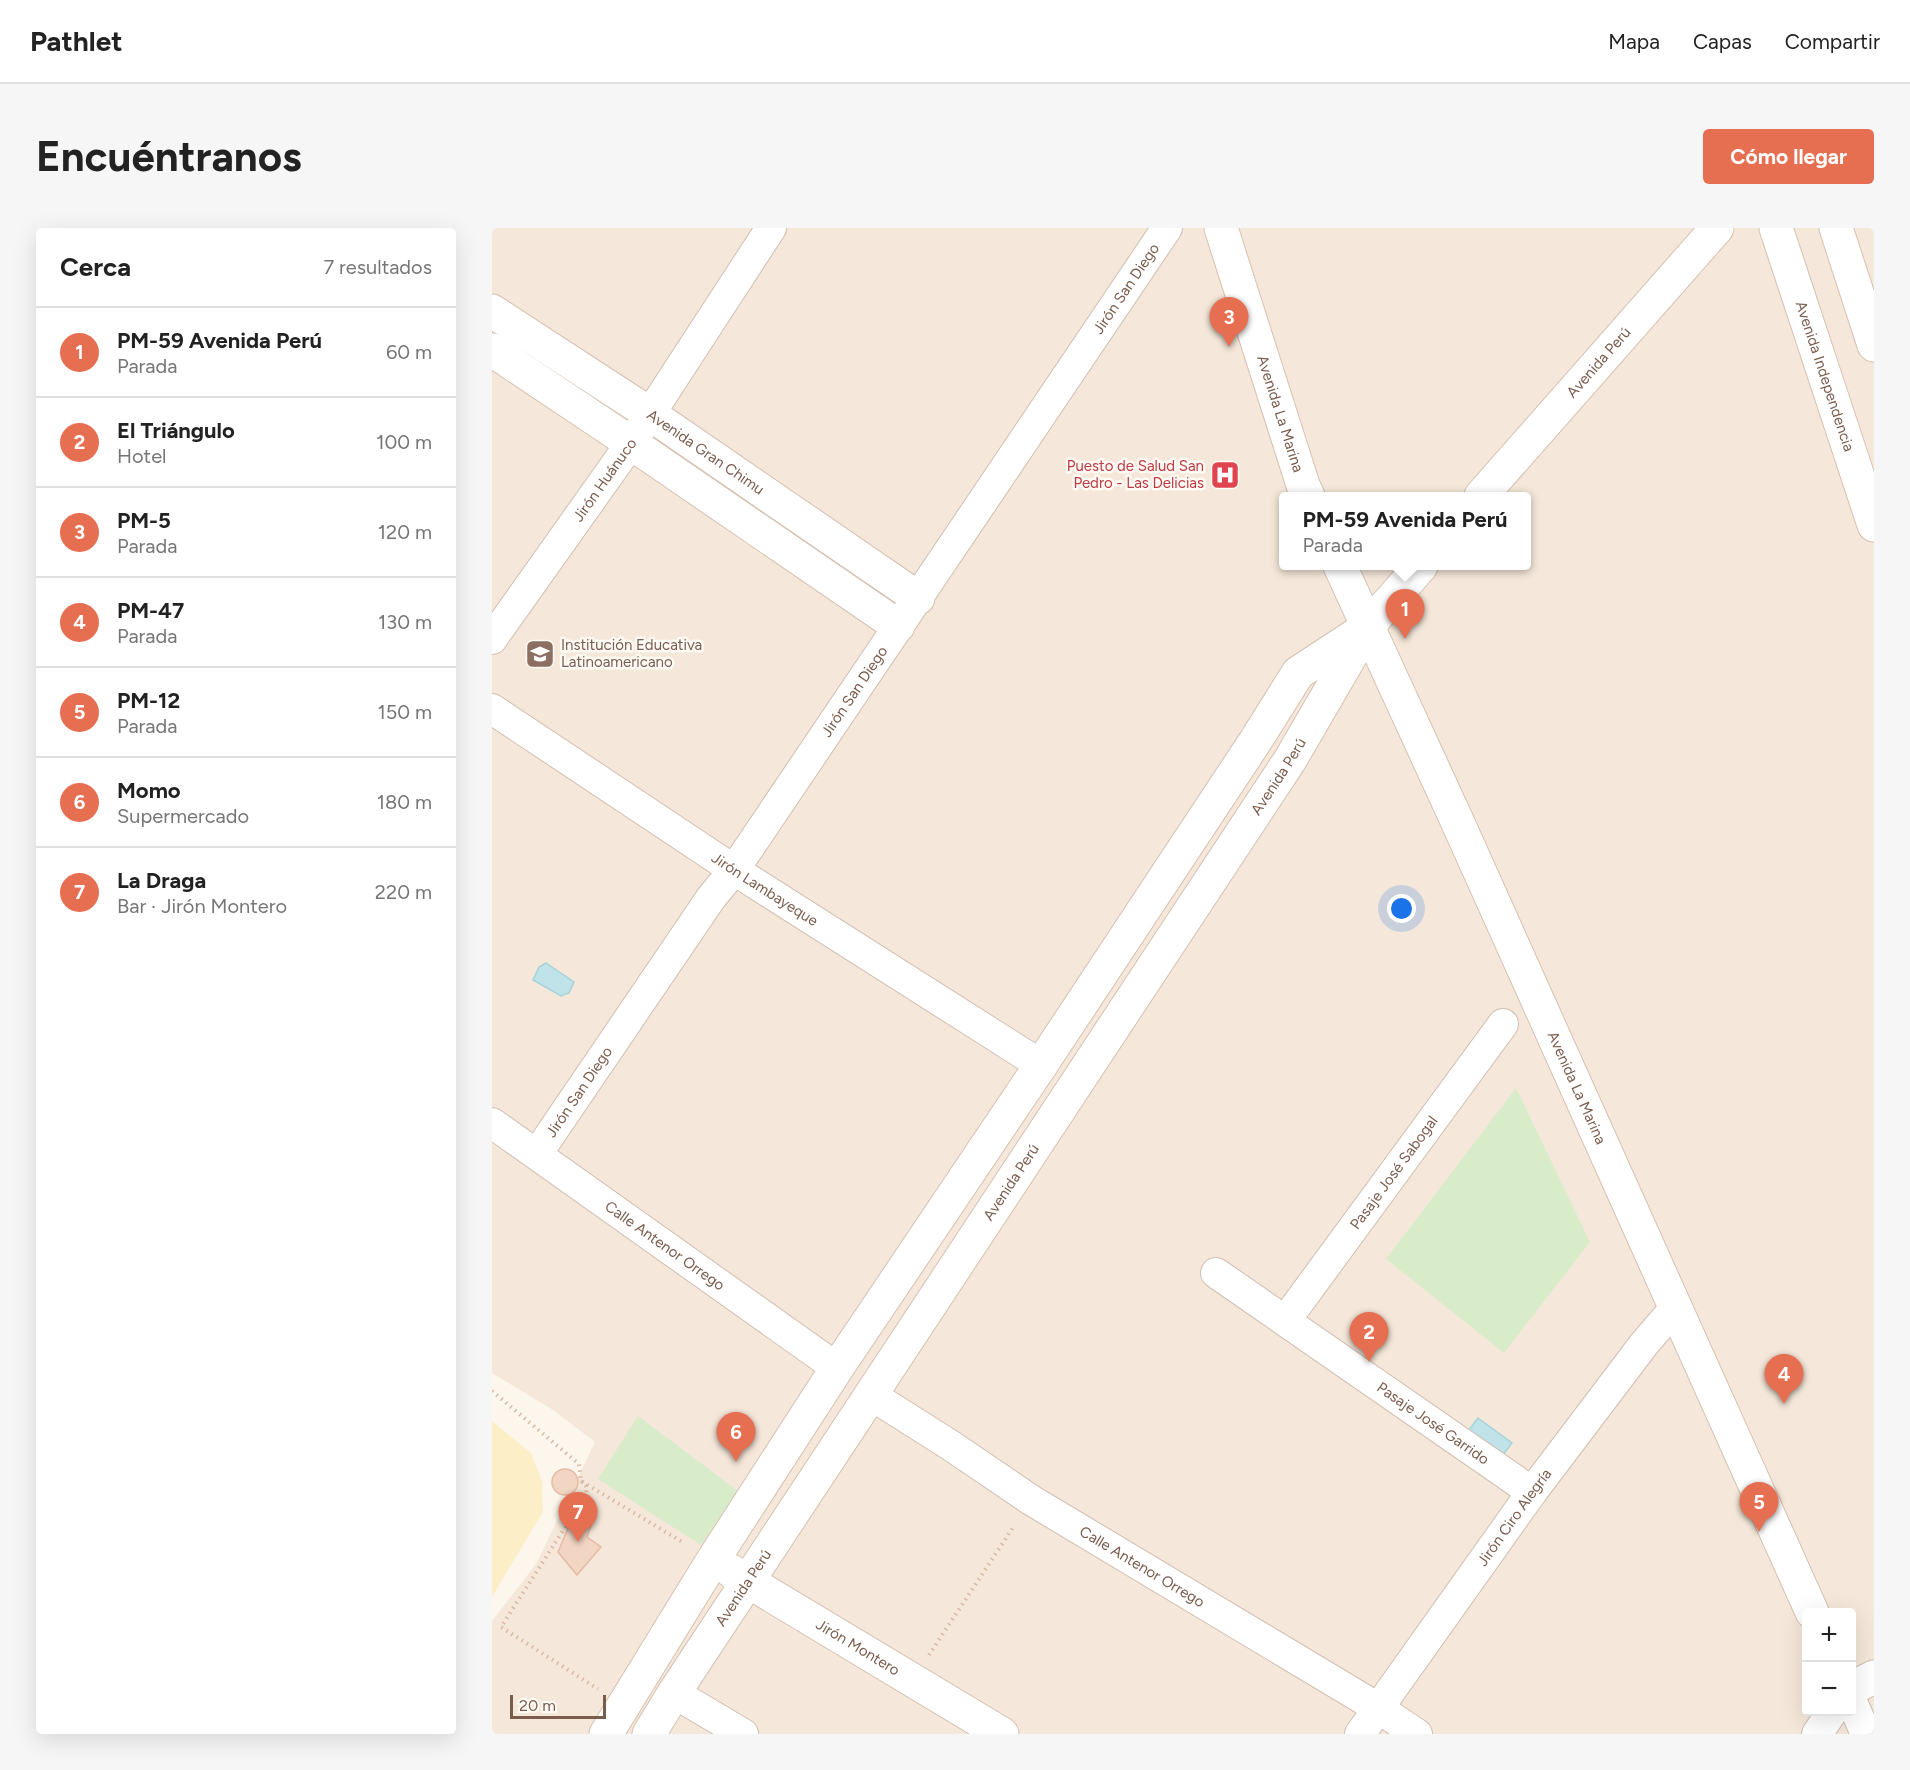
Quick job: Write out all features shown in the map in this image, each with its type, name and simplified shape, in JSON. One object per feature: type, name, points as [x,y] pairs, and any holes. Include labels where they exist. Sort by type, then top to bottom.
[{"type":"street","name":"Jirón Huánuco","points":[[492,639],[631,443],[771,228]]},
{"type":"street","name":"Jirón San Diego","points":[[537,1154],[711,898],[734,870],[1167,228]]},
{"type":"street","name":"Avenida La Marina","points":[[1221,228],[1306,492]]},
{"type":"street","name":"Avenida Perú","points":[[1485,492],[1717,228]]},
{"type":"street","name":"Avenida Independencia","points":[[1776,228],[1874,525]]},
{"type":"street","points":[[1836,228],[1874,345]]},
{"type":"street","name":"Avenida Gran Chimu","points":[[492,311],[650,414],[918,598]]},
{"type":"street","points":[[492,350],[898,626]]},
{"type":"street","name":"Avenida La Marina","points":[[1342,570],[1810,1608]]},
{"type":"street","name":"Avenida Perú","points":[[649,1734],[1290,760],[1368,626],[1417,570]]},
{"type":"street","name":"Avenida Perú","points":[[606,1734],[713,1560],[837,1368],[1041,1065],[1298,673],[1368,626]]},
{"type":"street","name":"Jirón Lambayeque","points":[[492,710],[734,870],[1041,1065]]},
{"type":"street","name":"Pasaje José Sabogal","points":[[1285,1321],[1503,1024]]},
{"type":"street","name":"Calle Antenor Orrego","points":[[492,1123],[837,1368]]},
{"type":"street","points":[[990,1139],[1024,1162]]},
{"type":"street","name":"Pasaje José Garrido","points":[[1216,1272],[1532,1492]]},
{"type":"street","name":"Jirón Ciro Alegría","points":[[1360,1734],[1532,1492],[1644,1344],[1675,1308]]},
{"type":"street","name":"Calle Antenor Orrego","points":[[871,1395],[1031,1500],[1378,1708],[1417,1734]]},
{"type":"street","name":"Jirón Montero","points":[[713,1560],[1002,1734]]},
{"type":"street","points":[[1856,1686],[1874,1677]]},
{"type":"street","points":[[674,1693],[743,1734]]},
{"type":"street","points":[[1856,1713],[1866,1734]]},
{"type":"street","points":[[1817,1734],[1829,1716]]},
{"type":"path","points":[[492,1391],[579,1464],[581,1480],[587,1487],[586,1495],[501,1627],[623,1706]]},
{"type":"path","points":[[581,1480],[713,1560]]},
{"type":"path","points":[[913,1679],[1031,1500]]},
{"type":"shaded area","points":[[492,228],[1874,228],[1874,1734],[492,1734],[492,1621],[536,1564],[595,1442],[553,1410],[492,1373]]},
{"type":"green space","points":[[1516,1088],[1590,1242],[1504,1353],[1386,1259]]},
{"type":"green space","points":[[638,1416],[738,1491],[701,1545],[598,1479]]},
{"type":"sand","points":[[492,1421],[531,1453],[542,1481],[543,1512],[492,1597]]},
{"type":"water","points":[[546,963],[574,982],[569,993],[561,996],[533,980],[539,967]]},
{"type":"water","points":[[1478,1418],[1512,1443],[1499,1460],[1465,1435]]},
{"type":"building","points":[[565,1469],[574,1473],[578,1482],[574,1491],[565,1495],[556,1491],[552,1482],[556,1473]]},
{"type":"building","points":[[574,1514],[591,1525],[587,1537],[601,1547],[577,1575],[558,1552]]},
{"type":"place","name":"PM-5","points":[[1229,347]]},
{"type":"place","name":"Puesto de Salud San Pedro - Las Delicias","points":[[1225,475]]},
{"type":"place","name":"PM-59 Avenida Perú","points":[[1405,639]]},
{"type":"place","name":"Institución Educativa Latinoamericano","points":[[540,654]]},
{"type":"place","name":"El Triángulo","points":[[1369,1362]]},
{"type":"place","name":"PM-47","points":[[1784,1404]]},
{"type":"place","name":"Momo","points":[[736,1462]]},
{"type":"place","name":"PM-12","points":[[1759,1532]]},
{"type":"place","name":"La Draga","points":[[578,1542]]}]
